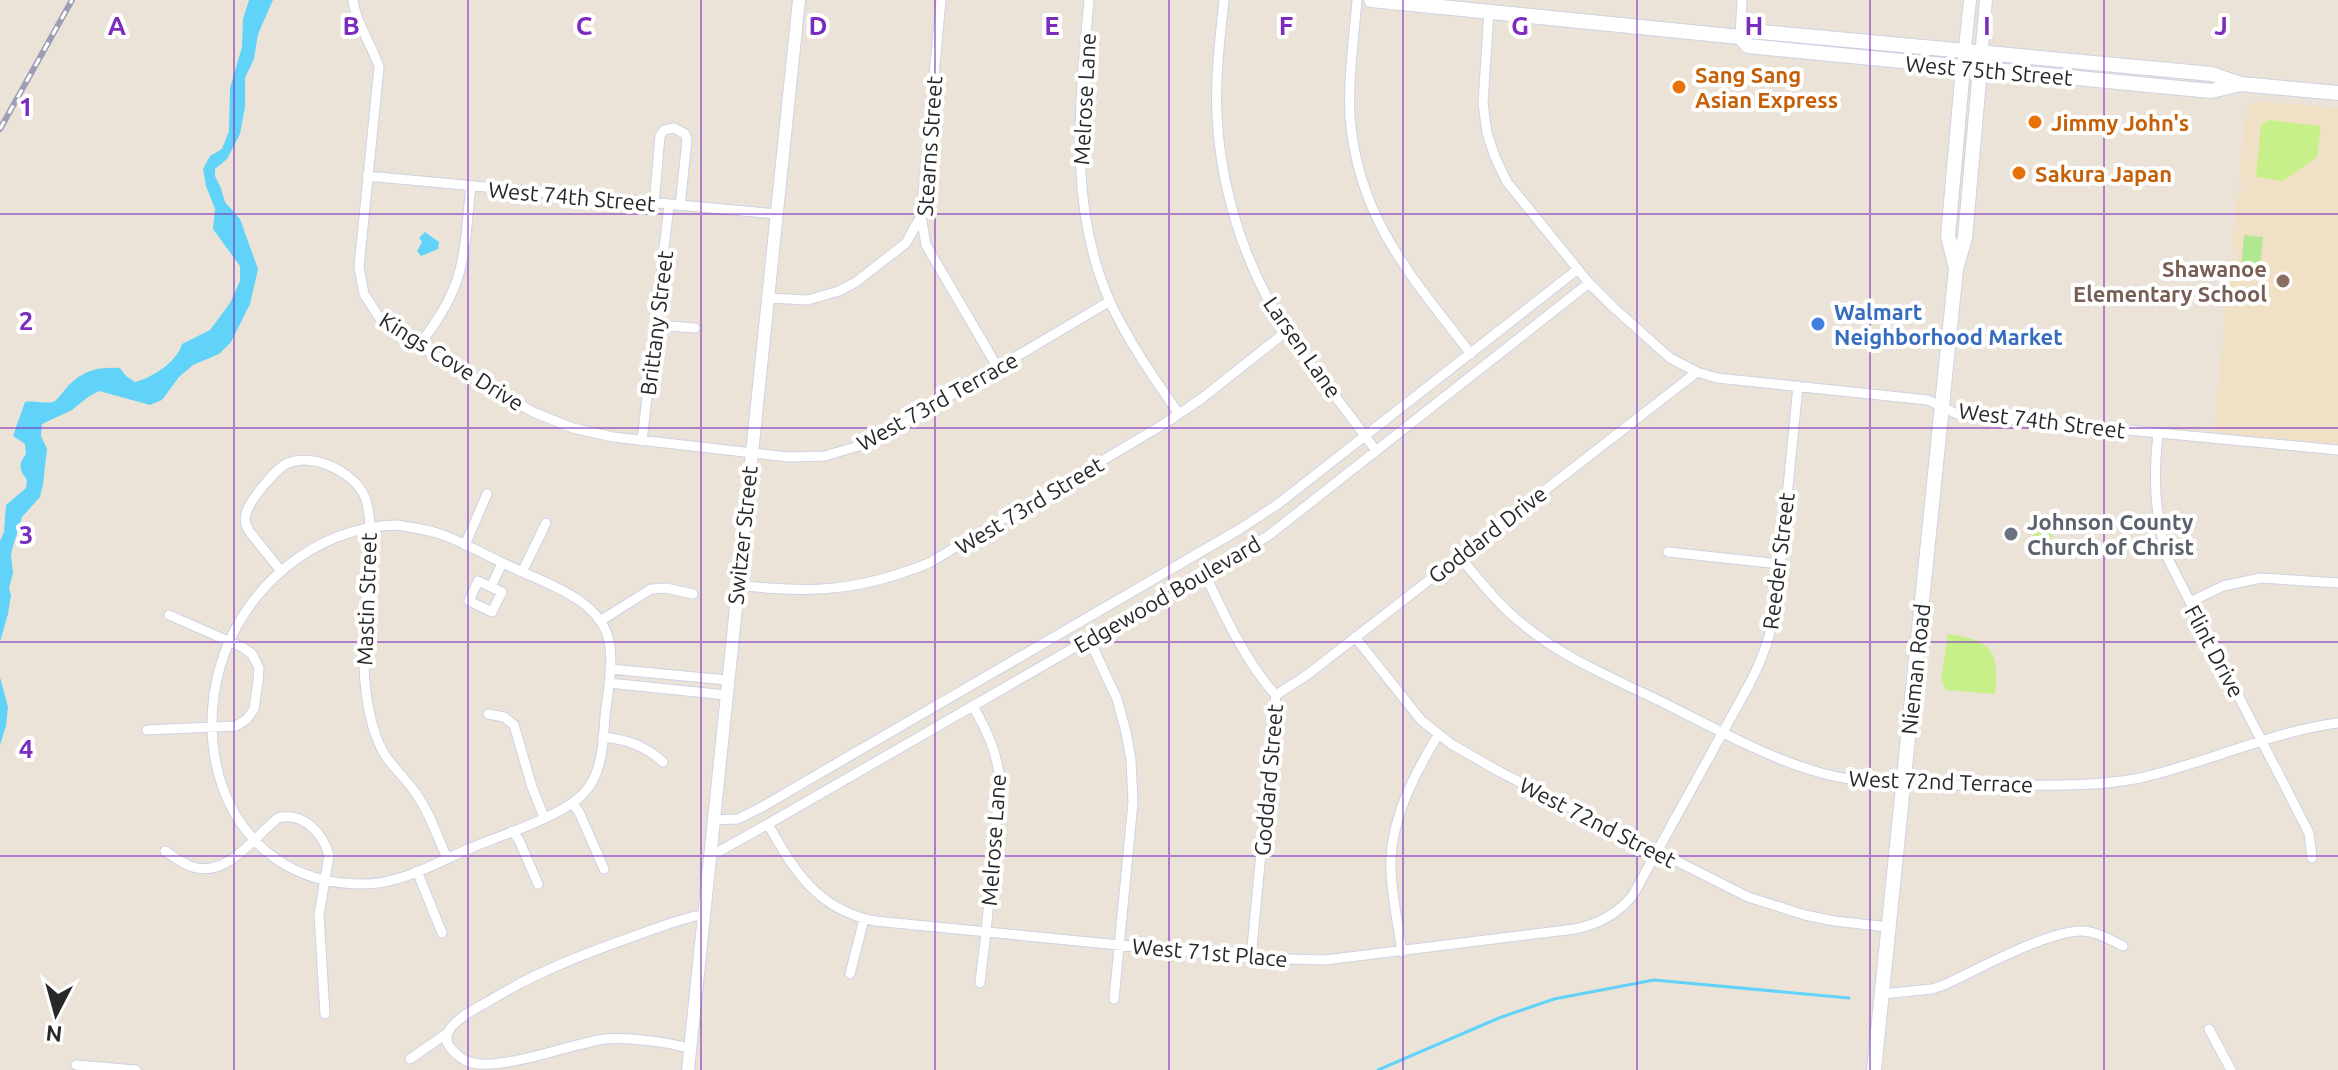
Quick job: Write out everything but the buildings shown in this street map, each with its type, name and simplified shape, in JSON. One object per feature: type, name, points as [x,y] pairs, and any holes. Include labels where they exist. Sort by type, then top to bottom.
[{"type":"main road","name":"West 75th Street","points":[[1371,0],[1740,37],[1751,31],[2212,74],[2241,84],[2338,93]]},
{"type":"main road","name":"West 75th Street","points":[[1740,37],[1748,46],[1963,68],[2211,91],[2241,84]]},
{"type":"main road","name":"Nieman Road","points":[[1956,269],[1948,236],[1963,68]]},
{"type":"main road","name":"Nieman Road","points":[[1874,1070],[1956,269],[1965,238],[1980,69]]},
{"type":"street","name":"Kings Cove Drive","points":[[353,0],[379,67],[359,267],[364,294],[381,320],[419,346],[533,412],[573,428],[613,437],[751,453]]},
{"type":"street","name":"Switzer Street","points":[[688,1070],[799,0]]},
{"type":"street","name":"Stearns Street","points":[[941,0],[921,216],[926,245],[998,368]]},
{"type":"street","name":"Melrose Lane","points":[[1089,0],[1079,118],[1081,186],[1090,237],[1110,301],[1147,368],[1179,414]]},
{"type":"street","name":"Larsen Lane","points":[[1224,0],[1217,90],[1219,145],[1238,228],[1253,269],[1287,331],[1376,451]]},
{"type":"street","points":[[1357,0],[1350,115],[1364,187],[1376,218],[1399,259],[1471,354]]},
{"type":"street","points":[[1740,37],[1742,0]]},
{"type":"street","name":"Nieman Road","points":[[1963,68],[1970,0]]},
{"type":"street","name":"Nieman Road","points":[[1980,69],[1986,0]]},
{"type":"street","name":"West 74th Street","points":[[1489,11],[1483,103],[1487,133],[1507,182],[1589,283],[1670,358],[1697,372],[1717,378],[1928,400],[1957,414],[2338,450]]},
{"type":"street","name":"Brittany Street","points":[[642,441],[656,325],[687,140],[685,134],[674,128],[664,130],[660,136],[654,204]]},
{"type":"street","name":"West 74th Street","points":[[367,176],[776,214]]},
{"type":"street","points":[[419,346],[456,283],[462,262],[471,186]]},
{"type":"street","points":[[767,298],[808,300],[839,291],[856,282],[906,243],[921,216]]},
{"type":"street","name":"Edgewood Boulevard","points":[[713,820],[738,819],[760,808],[1216,545],[1278,504],[1578,269]]},
{"type":"street","name":"Edgewood Boulevard","points":[[710,852],[718,852],[768,824],[1268,536],[1589,283]]},
{"type":"street","name":"West 73rd Terrace","points":[[751,453],[813,457],[857,448],[901,426],[1110,301]]},
{"type":"street","points":[[656,325],[695,328]]},
{"type":"street","name":"West 73rd Street","points":[[737,585],[798,591],[830,590],[899,575],[929,563],[1179,414],[1287,331]]},
{"type":"street","name":"Goddard Drive","points":[[1276,695],[1307,675],[1697,372]]},
{"type":"street","name":"Reeder Street","points":[[1658,852],[1765,651],[1774,621],[1798,386]]},
{"type":"street","name":"Flint Drive","points":[[2158,434],[2154,482],[2159,527],[2167,557],[2309,833],[2312,858]]},
{"type":"street","name":"Mastin Street","points":[[281,571],[249,531],[245,517],[247,510],[277,470],[286,464],[321,462],[356,483],[364,496],[368,512],[363,659],[366,696],[380,750],[415,791],[447,858]]},
{"type":"street","points":[[465,545],[487,494]]},
{"type":"street","points":[[522,572],[546,523]]},
{"type":"street","points":[[396,525],[423,529],[465,545],[582,603],[600,621],[609,643],[610,669],[597,773],[573,803],[417,871],[360,884],[325,880],[289,867],[253,840],[241,826],[221,786],[213,727],[214,694],[220,668],[229,642],[253,601],[281,571],[306,552],[333,538],[369,528],[396,525]]},
{"type":"street","points":[[1668,552],[1780,564]]},
{"type":"street","name":"West 72nd Terrace","points":[[1459,556],[1503,607],[1542,640],[1723,732],[1785,761],[1821,773],[1878,783],[2096,784],[2140,778],[2338,723]]},
{"type":"street","points":[[491,587],[502,563]]},
{"type":"street","name":"Goddard Street","points":[[1205,574],[1251,661],[1276,695],[1251,958]]},
{"type":"street","points":[[2190,602],[2223,586],[2261,578],[2338,583]]},
{"type":"street","points":[[600,621],[651,589],[666,588],[693,594]]},
{"type":"street","points":[[147,730],[236,726],[247,719],[254,709],[259,668],[252,654],[169,615]]},
{"type":"street","name":"West 72nd Street","points":[[1355,637],[1408,706],[1438,735],[1500,772],[1728,888],[1771,906],[1834,921],[1888,927]]},
{"type":"street","points":[[1089,639],[1117,699],[1131,760],[1133,802],[1114,999]]},
{"type":"street","points":[[610,669],[727,680]]},
{"type":"street","points":[[609,683],[726,695]]},
{"type":"street","name":"Melrose Lane","points":[[973,706],[991,740],[1000,780],[980,983]]},
{"type":"street","points":[[488,714],[504,717],[514,725],[544,817]]},
{"type":"street","points":[[1402,952],[1391,869],[1395,828],[1404,801],[1438,735]]},
{"type":"street","points":[[603,737],[630,741],[663,762]]},
{"type":"street","points":[[573,803],[604,869]]},
{"type":"street","points":[[165,851],[197,869],[215,868],[229,862],[278,818],[300,818],[310,826],[326,845],[329,855],[319,915],[325,1014]]},
{"type":"street","name":"West 71st Place","points":[[768,824],[790,864],[807,884],[826,901],[864,919],[1251,958],[1325,960],[1575,929],[1597,923],[1626,904],[1658,852]]},
{"type":"street","points":[[512,831],[538,884]]},
{"type":"street","points":[[417,871],[442,933]]},
{"type":"street","points":[[410,1059],[470,1013],[539,972],[674,922],[704,916]]},
{"type":"street","points":[[850,974],[864,919]]},
{"type":"street","points":[[1882,994],[1944,985],[2054,936],[2083,931],[2123,946]]},
{"type":"street","points":[[2209,1029],[2231,1070]]},
{"type":"street","points":[[446,1034],[446,1041],[453,1052],[465,1061],[476,1064],[522,1058],[604,1039],[690,1049]]},
{"type":"street","points":[[76,1065],[136,1070]]},
{"type":"shaded area","name":"Shawanoe Elementary School","points":[[2256,101],[2338,108],[2338,444],[2217,433],[2214,429],[2230,266],[2236,266],[2237,253],[2232,252],[2238,190],[2242,190],[2243,180],[2239,179],[2246,112],[2250,104]]},
{"type":"green space","points":[[2268,120],[2321,126],[2317,157],[2283,181],[2256,177],[2261,125]]},
{"type":"green space","points":[[2244,235],[2263,237],[2259,274],[2241,272]]},
{"type":"green space","points":[[2035,520],[2053,522],[2050,548],[2032,546]]},
{"type":"green space","points":[[1948,634],[1974,640],[1990,650],[1996,667],[1995,694],[1946,690],[1941,680]]},
{"type":"water","points":[[249,0],[273,0],[258,34],[254,59],[245,78],[245,107],[240,134],[227,159],[215,169],[215,176],[225,202],[240,219],[258,269],[250,304],[231,342],[219,354],[193,365],[179,377],[162,400],[150,405],[99,391],[72,410],[42,424],[41,436],[47,449],[43,484],[40,497],[22,517],[13,546],[11,595],[0,642],[0,541],[4,532],[6,505],[26,488],[27,480],[20,467],[26,454],[25,444],[13,436],[25,402],[55,401],[74,381],[98,369],[120,368],[135,382],[149,377],[175,357],[182,344],[210,330],[230,303],[240,281],[240,266],[213,229],[215,209],[203,169],[210,156],[222,149],[229,131],[230,88],[242,47],[243,19]]},
{"type":"water","points":[[425,232],[439,242],[438,249],[421,256],[417,251],[422,242],[419,238]]},
{"type":"water","points":[[0,677],[8,707],[0,745]]},
{"type":"waterway","points":[[1378,1070],[1499,1018],[1554,999],[1654,980],[1849,998]]},
{"type":"railway","points":[[0,129],[72,0]]},
{"type":"place","name":"Sang Sang Asian Express","points":[[1679,87]]},
{"type":"place","name":"Jimmy John's","points":[[2035,122]]},
{"type":"place","name":"Sakura Japan","points":[[2019,173]]},
{"type":"place","name":"Shawanoe Elementary School","points":[[2283,281]]},
{"type":"place","name":"Walmart Neighborhood Market","points":[[1818,324]]},
{"type":"place","name":"Johnson County Church of Christ","points":[[2011,534]]}]
